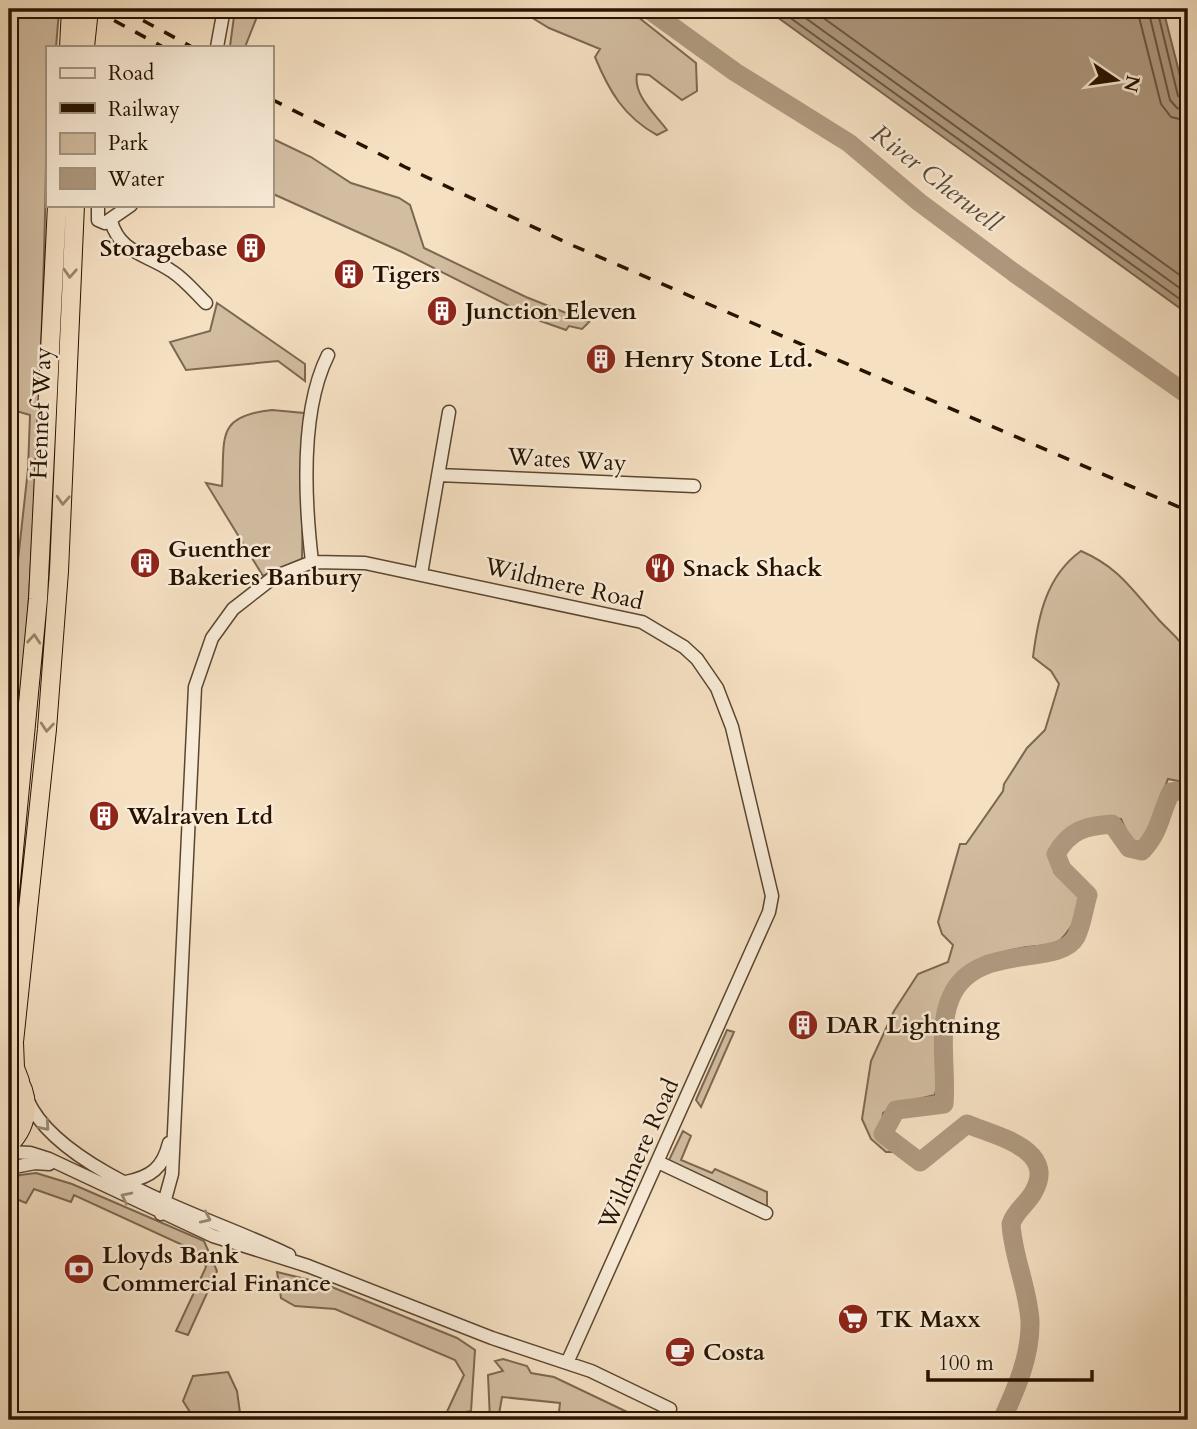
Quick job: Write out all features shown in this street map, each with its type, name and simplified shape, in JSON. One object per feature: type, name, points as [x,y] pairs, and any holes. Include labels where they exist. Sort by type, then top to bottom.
[{"type":"highway","points":[[71,9],[77,42]]},
{"type":"highway","points":[[77,42],[89,9]]},
{"type":"highway","name":"Hennef Way","points":[[9,902],[38,598],[57,206]]},
{"type":"highway","name":"Hennef Way","points":[[9,1145],[24,1122],[15,1068],[14,1042],[46,743],[59,571],[75,206]]},
{"type":"street","points":[[217,46],[222,32],[224,9]]},
{"type":"street","points":[[98,208],[99,222],[111,221],[130,206]]},
{"type":"street","points":[[111,221],[115,235],[125,246],[175,273],[206,303]]},
{"type":"street","points":[[312,562],[309,525],[311,416],[315,392],[328,355]]},
{"type":"street","points":[[421,574],[449,412]]},
{"type":"street","name":"Wates Way","points":[[439,475],[694,486]]},
{"type":"street","name":"Wildmere Road","points":[[161,1214],[167,1201],[172,1174],[172,1125],[193,713],[199,673],[217,631],[246,596],[274,577],[312,562],[365,563],[607,613],[657,629],[697,659],[724,705],[772,896],[769,912],[567,1363]]},
{"type":"street","points":[[18,1081],[41,1123],[55,1138],[126,1182],[308,1266],[492,1338],[618,1382],[670,1409]]},
{"type":"street","name":"Wildmere Road","points":[[126,1182],[143,1179],[161,1164],[172,1125]]},
{"type":"street","points":[[9,1152],[30,1153],[67,1166],[161,1214],[240,1246],[308,1266]]},
{"type":"street","points":[[657,1162],[766,1213]]},
{"type":"street","points":[[9,1168],[35,1163],[67,1166]]},
{"type":"green space","points":[[9,9],[59,11],[56,46],[46,46],[45,221],[39,395],[20,743],[9,742],[9,642],[28,469],[30,415],[9,409]]},
{"type":"green space","points":[[235,9],[260,9],[245,46],[230,46]]},
{"type":"green space","points":[[526,9],[628,9],[696,63],[697,91],[682,100],[649,75],[637,74],[638,89],[642,97],[667,130],[657,135],[635,120],[612,92],[595,57],[600,49],[549,28],[526,14]]},
{"type":"green space","points":[[273,139],[311,157],[351,183],[399,198],[410,205],[424,248],[526,297],[589,322],[582,329],[569,326],[566,330],[535,319],[402,252],[273,194]]},
{"type":"green space","points":[[217,303],[305,364],[305,381],[278,361],[186,370],[170,342],[210,331]]},
{"type":"green space","points":[[272,410],[304,413],[302,559],[263,576],[206,483],[222,486],[224,442],[232,424],[254,413]]},
{"type":"green space","points":[[1081,551],[1116,572],[1188,653],[1188,783],[1168,779],[1155,813],[1152,833],[1147,840],[1132,844],[1121,819],[1091,822],[1069,831],[1061,838],[1055,846],[1055,861],[1082,896],[1073,923],[1055,945],[1015,949],[997,954],[965,972],[953,986],[944,1004],[939,1025],[935,1095],[897,1104],[883,1113],[881,1137],[895,1152],[886,1152],[871,1139],[862,1119],[871,1061],[894,1011],[918,974],[948,962],[953,945],[942,934],[938,922],[960,844],[966,844],[1003,791],[1004,784],[1027,748],[1045,730],[1059,684],[1051,671],[1033,657],[1041,612],[1059,572]]},
{"type":"green space","points":[[727,1030],[734,1032],[701,1107],[696,1100]]},
{"type":"green space","points":[[683,1131],[691,1136],[681,1160],[712,1173],[715,1169],[767,1192],[767,1207],[670,1164],[669,1160]]},
{"type":"green space","points":[[36,1173],[72,1184],[204,1241],[217,1271],[188,1335],[176,1331],[206,1267],[200,1253],[74,1195],[71,1202],[34,1189],[26,1203],[9,1196],[9,1182],[20,1175]]},
{"type":"green space","points":[[277,1272],[322,1283],[457,1338],[475,1350],[471,1411],[445,1416],[464,1375],[455,1360],[335,1309],[295,1306],[281,1298]]},
{"type":"green space","points":[[503,1359],[527,1366],[531,1373],[554,1377],[644,1420],[587,1420],[587,1416],[559,1412],[560,1403],[502,1397],[498,1420],[490,1420],[488,1375],[503,1371],[495,1361]]},
{"type":"green space","points":[[228,1372],[237,1391],[241,1420],[195,1420],[183,1401],[193,1376]]},
{"type":"water","points":[[766,9],[1163,9],[1188,107],[1188,314]]},
{"type":"waterway","name":"River Cherwell","points":[[648,9],[735,72],[849,143],[919,202],[1013,272],[1188,395]]},
{"type":"waterway","name":"River Cherwell","points":[[1002,1420],[1022,1372],[1030,1334],[1029,1309],[1011,1224],[1033,1193],[1039,1178],[1038,1165],[1031,1155],[1020,1147],[967,1124],[920,1162],[883,1134],[896,1110],[944,1104],[944,1022],[951,997],[963,980],[978,968],[1053,952],[1067,946],[1076,937],[1088,895],[1062,869],[1056,854],[1067,839],[1086,828],[1112,824],[1129,848],[1142,851],[1156,830],[1171,792],[1188,790]]},
{"type":"railway","points":[[93,9],[161,46]]},
{"type":"railway","points":[[122,9],[190,46]]},
{"type":"railway","points":[[273,100],[405,167],[574,246],[1188,511]]},
{"type":"place","name":"Storagebase","points":[[251,248]]},
{"type":"place","name":"Tigers","points":[[349,274]]},
{"type":"place","name":"Junction Eleven","points":[[442,311]]},
{"type":"place","name":"Henry Stone Ltd.","points":[[601,359]]},
{"type":"place","name":"Guenther Bakeries Banbury","points":[[145,563]]},
{"type":"place","name":"Snack Shack","points":[[660,568]]},
{"type":"place","name":"Walraven Ltd","points":[[104,816]]},
{"type":"place","name":"DAR Lightning","points":[[803,1025]]},
{"type":"place","name":"Lloyds Bank Commercial Finance","points":[[79,1269]]},
{"type":"place","name":"TK Maxx","points":[[853,1319]]},
{"type":"place","name":"Costa","points":[[680,1352]]}]
